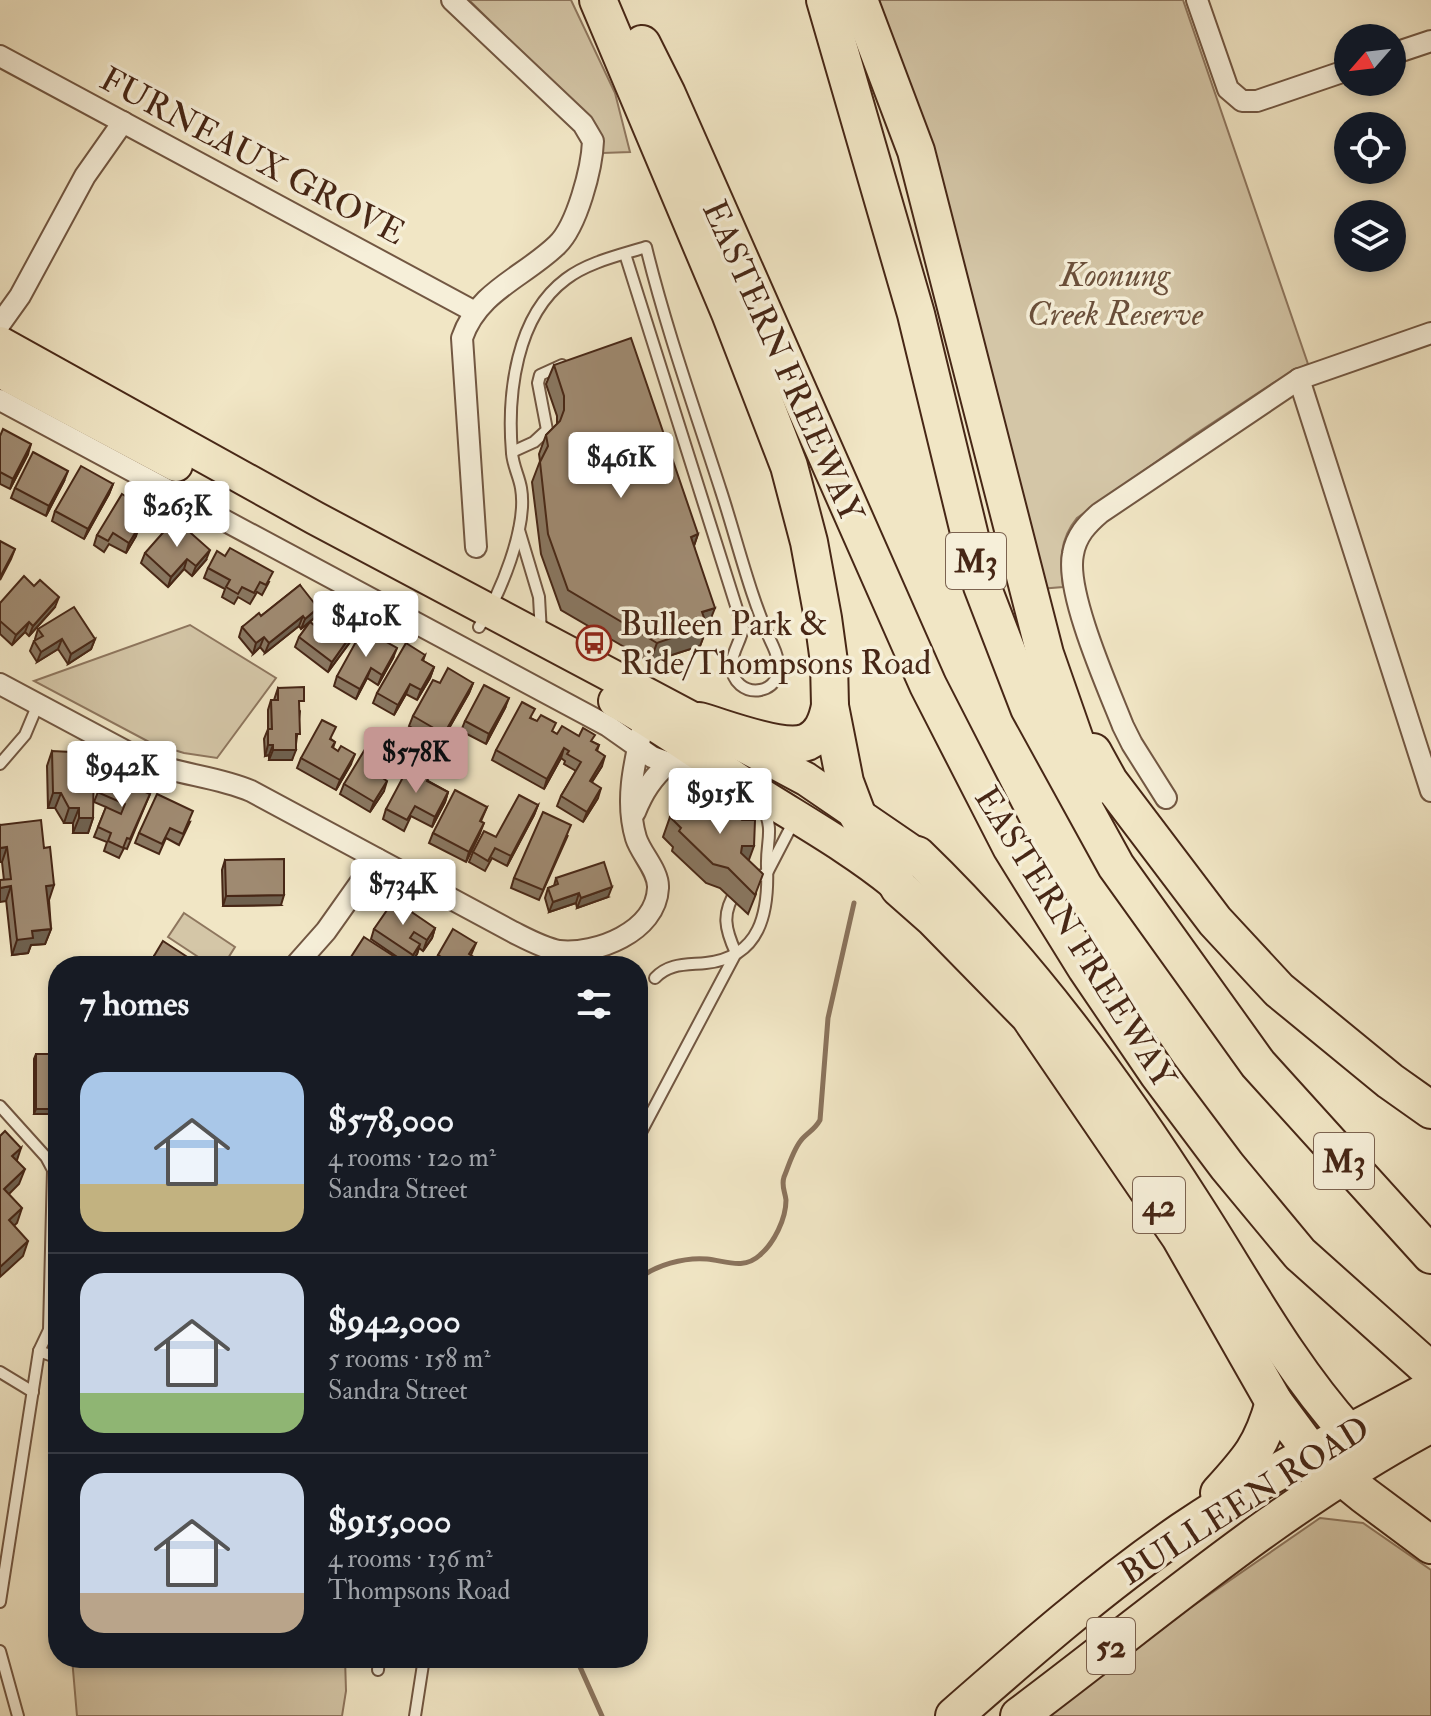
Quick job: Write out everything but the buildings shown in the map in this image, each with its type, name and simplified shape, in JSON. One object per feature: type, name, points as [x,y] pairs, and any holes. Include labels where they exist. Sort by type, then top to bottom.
[{"type":"highway","points":[[598,0],[730,313],[789,466],[809,542],[823,618],[829,662],[830,706],[845,782],[857,814],[899,888]]},
{"type":"highway","name":"EASTERN FREEWAY","points":[[619,0],[667,94],[928,685],[1011,847],[1086,968],[1158,1074],[1227,1166],[1300,1254],[1431,1371]]},
{"type":"highway","name":"M3","points":[[825,0],[916,314],[982,586],[1029,708],[1116,866],[1258,1064],[1431,1255]]},
{"type":"highway","name":"M3","points":[[859,0],[916,151],[1045,654],[1081,757],[1127,859],[1178,946],[1258,1064]]},
{"type":"highway","points":[[1045,654],[1056,686],[1109,781],[1215,921],[1279,990],[1390,1081],[1431,1108]]},
{"type":"highway","points":[[699,721],[772,741],[804,743],[817,735],[827,723],[830,706]]},
{"type":"highway","name":"42","points":[[917,855],[970,906],[1062,1015],[1171,1170],[1280,1343],[1323,1404],[1348,1432]]},
{"type":"highway","name":"42","points":[[899,888],[933,918],[1029,1016],[1180,1237],[1274,1402],[1311,1452],[1341,1477]]},
{"type":"highway","name":"BULLEEN ROAD","points":[[1019,1716],[1246,1540],[1341,1477],[1417,1420],[1431,1389]]},
{"type":"highway","points":[[1185,1529],[1262,1442],[1274,1402]]},
{"type":"highway","name":"BULLEEN ROAD","points":[[954,1716],[1067,1617],[1185,1529],[1348,1432],[1417,1420]]},
{"type":"highway","points":[[1341,1477],[1431,1545]]},
{"type":"main road","name":"42","points":[[1,347],[315,518],[485,619],[641,732],[726,770],[869,862],[899,888]]},
{"type":"main road","name":"42","points":[[485,619],[541,637],[699,721],[814,784],[917,855]]},
{"type":"main road","points":[[699,721],[785,786],[797,802],[796,816]]},
{"type":"street","points":[[452,0],[583,124],[593,141],[586,178],[566,235],[557,246],[490,295],[466,328],[461,346],[476,547]]},
{"type":"street","points":[[1197,0],[1225,82],[1232,94],[1242,101],[1257,101],[1334,75]]},
{"type":"street","points":[[1406,49],[1431,41]]},
{"type":"street","name":"FURNEAUX GROVE","points":[[0,56],[475,312]]},
{"type":"street","points":[[1,347],[20,296],[116,118]]},
{"type":"street","points":[[1166,798],[1132,744],[1112,700],[1074,589],[1073,553],[1082,531],[1100,513],[1299,379],[1431,333]]},
{"type":"street","points":[[1299,379],[1431,791]]},
{"type":"street","points":[[0,400],[608,726],[641,732],[669,763],[726,770]]},
{"type":"street","points":[[0,684],[144,761],[216,778],[251,791],[534,943],[558,951],[592,948],[612,942],[645,920],[657,896],[657,879],[639,845],[633,816],[631,778],[641,732]]},
{"type":"street","points":[[633,816],[642,793],[669,763]]},
{"type":"street","points":[[304,956],[326,931],[377,859]]},
{"type":"lane","points":[[485,619],[503,583],[519,530],[521,489],[514,470],[511,401],[528,330],[544,298],[569,276],[625,254],[646,247],[752,588],[779,658],[780,672],[773,684],[761,690],[748,690],[738,685],[732,674],[732,658],[740,644],[743,628],[625,254]]},
{"type":"lane","points":[[512,452],[534,442],[547,430],[538,383],[540,375],[568,362]]},
{"type":"lane","points":[[519,530],[539,597],[541,637]]},
{"type":"lane","points":[[0,764],[25,735],[38,704]]},
{"type":"lane","points":[[655,978],[669,967],[721,961],[736,953],[758,932],[764,919],[766,852],[771,827],[754,790]]},
{"type":"lane","points":[[648,1119],[736,953],[724,923],[727,907],[737,890],[767,873],[796,816]]},
{"type":"lane","points":[[0,1106],[48,1161]]},
{"type":"lane","points":[[0,1602],[39,1351],[48,1332]]},
{"type":"lane","points":[[39,1351],[48,1354]]},
{"type":"lane","points":[[0,1372],[33,1392]]},
{"type":"lane","points":[[0,1651],[18,1716]]},
{"type":"lane","points":[[415,1716],[422,1668]]},
{"type":"green space","points":[[469,0],[571,0],[615,93],[630,152],[603,153],[603,143],[596,125]]},
{"type":"green space","name":"Koonung Creek Reserve","points":[[870,0],[1183,0],[1308,364],[1194,435],[1077,518],[1067,534],[1062,551],[1063,587],[1027,590]]},
{"type":"green space","points":[[190,625],[276,678],[217,758],[184,753],[151,743],[34,681]]},
{"type":"green space","points":[[184,913],[235,947],[229,956],[197,956],[168,937]]},
{"type":"green space","points":[[1320,1518],[1363,1523],[1431,1570],[1431,1716],[1049,1716],[1187,1610]]},
{"type":"green space","points":[[73,1668],[345,1668],[342,1716],[77,1716]]},
{"type":"waterway","points":[[648,1273],[661,1266],[698,1259],[748,1262],[760,1255],[774,1237],[784,1215],[786,1200],[783,1180],[794,1151],[820,1120],[828,1018],[854,903]]},
{"type":"waterway","points":[[580,1668],[602,1716]]},
{"type":"place","name":"Bulleen Park & Ride/Thompsons Road","points":[[594,643]]}]
